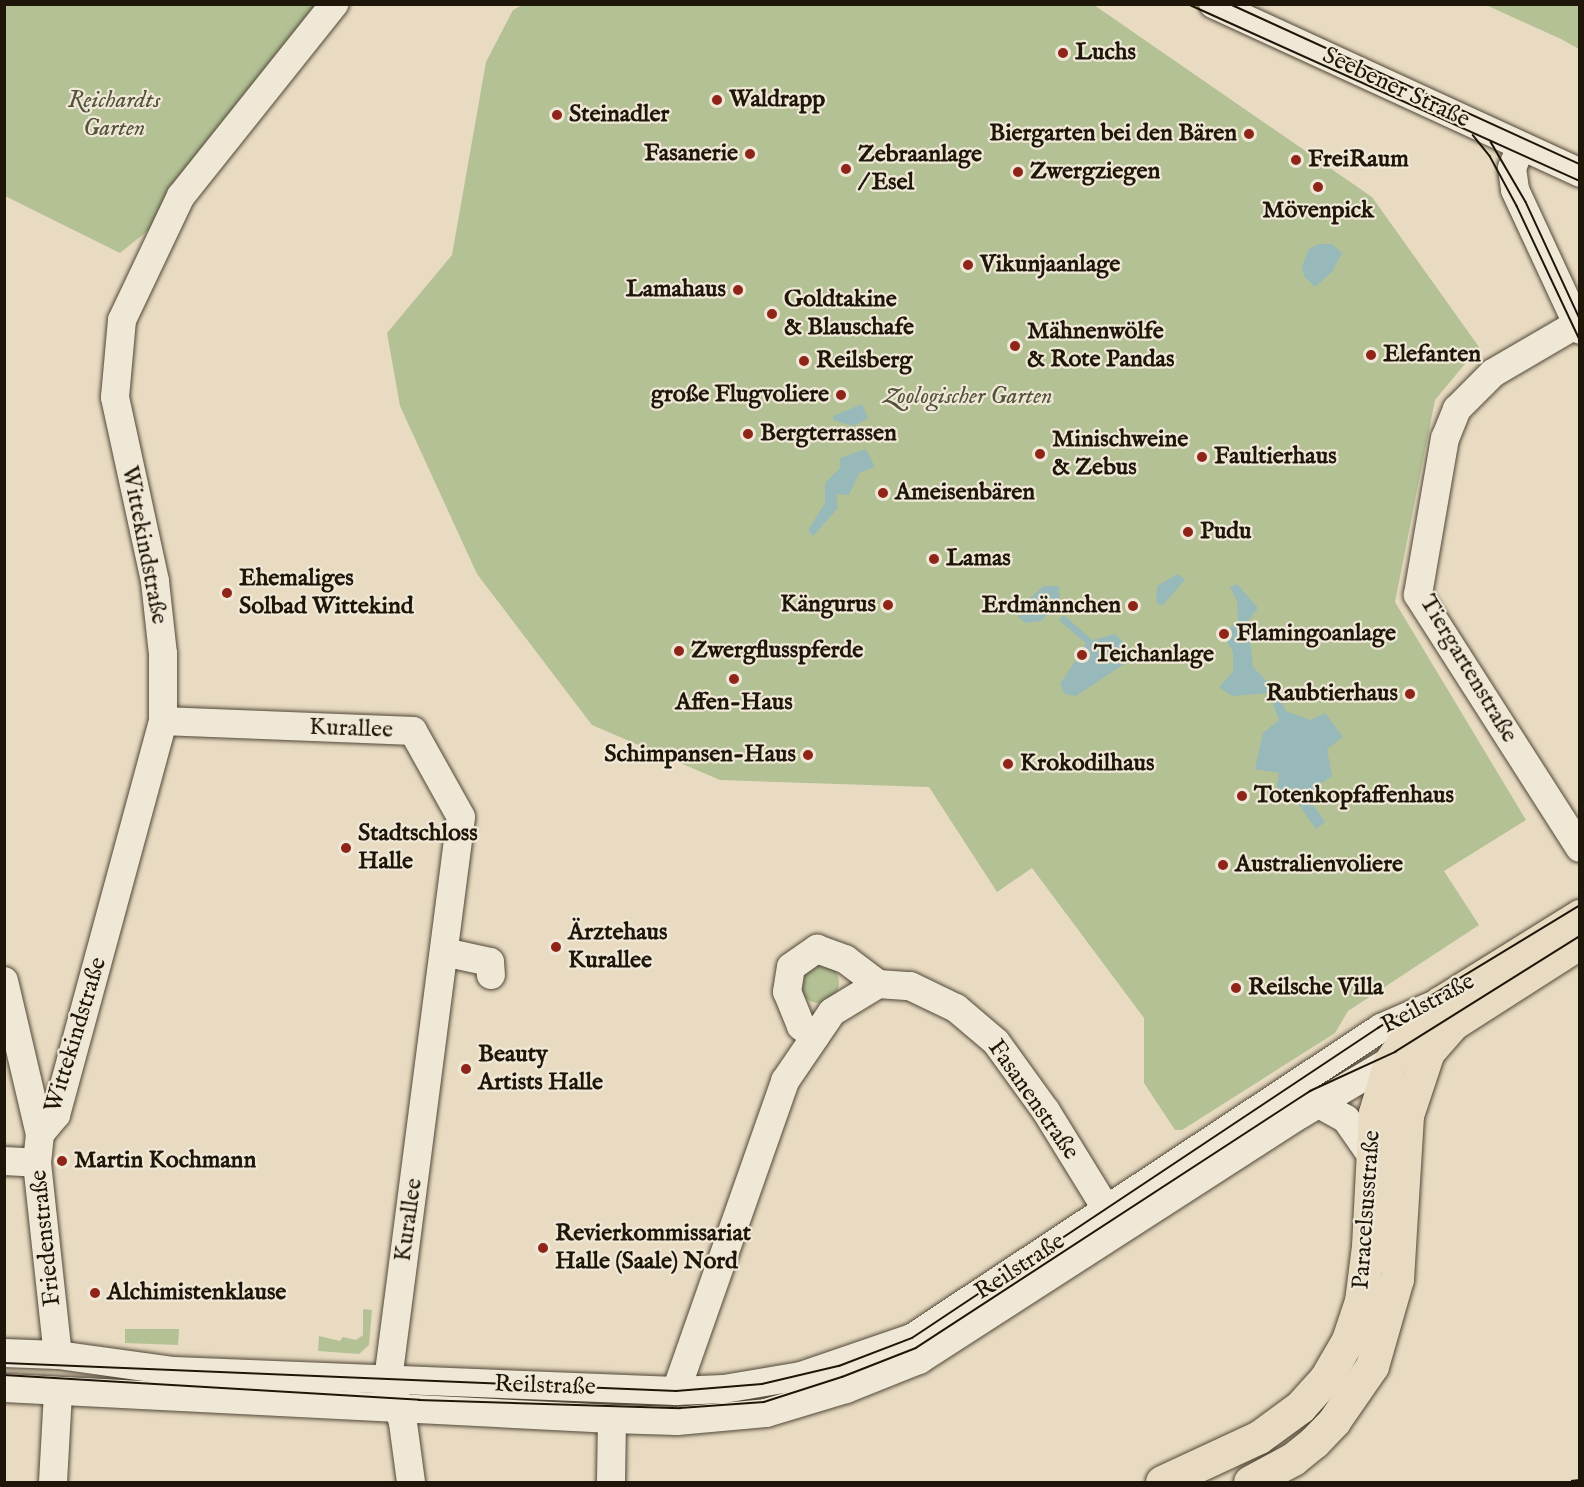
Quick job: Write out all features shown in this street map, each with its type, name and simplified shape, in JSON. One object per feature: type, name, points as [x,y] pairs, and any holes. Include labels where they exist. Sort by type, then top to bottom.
[{"type":"main road","name":"Reilstraße","points":[[1442,1016],[1580,916]]},
{"type":"main road","name":"Reilstraße","points":[[1442,1016],[1580,942]]},
{"type":"main road","name":"Paracelsusstraße","points":[[1162,1482],[1238,1450],[1266,1432],[1300,1407],[1336,1363],[1355,1321],[1364,1285],[1375,1113],[1390,1062],[1415,1026],[1442,1016]]},
{"type":"main road","name":"Paracelsusstraße","points":[[1251,1482],[1293,1459],[1314,1442],[1334,1421],[1372,1366],[1397,1279],[1409,1104],[1422,1064],[1442,1016]]},
{"type":"street","name":"Wittekindstraße","points":[[40,1134],[56,1115],[163,721],[163,654],[155,581],[115,397],[122,320],[181,196],[334,4]]},
{"type":"street","name":"Seebener Straße","points":[[1213,4],[1580,173]]},
{"type":"street","points":[[1521,146],[1512,168],[1512,182],[1578,327]]},
{"type":"street","name":"Tiergartenstraße","points":[[1578,327],[1493,373],[1457,409],[1445,438],[1418,596],[1580,848]]},
{"type":"street","name":"Kurallee","points":[[163,721],[413,731],[461,818],[388,1380]]},
{"type":"street","points":[[676,1391],[785,1081],[832,1012],[878,984],[845,959],[817,950],[791,967],[787,992],[801,1026],[814,1037]]},
{"type":"street","points":[[444,952],[490,962],[491,975]]},
{"type":"street","name":"Friedenstraße","points":[[4,981],[40,1134],[37,1162],[58,1355]]},
{"type":"street","name":"Fasanenstraße","points":[[878,984],[910,986],[956,1008],[996,1042],[1046,1111],[1107,1210]]},
{"type":"street","name":"Reilstraße","points":[[4,1353],[58,1355],[174,1371],[676,1391],[724,1389],[801,1376],[912,1338],[1107,1210],[1154,1174],[1381,1028],[1442,1016]]},
{"type":"street","name":"Reilstraße","points":[[4,1388],[612,1419],[677,1421],[766,1413],[846,1389],[919,1360],[1319,1104],[1390,1062]]},
{"type":"street","points":[[1319,1104],[1346,1119],[1371,1155]]},
{"type":"street","points":[[4,1161],[37,1162]]},
{"type":"street","points":[[388,1380],[400,1408],[411,1482]]},
{"type":"street","points":[[53,1482],[58,1392]]},
{"type":"street","points":[[611,1482],[612,1419]]},
{"type":"green space","name":"Reichardts Garten","points":[[314,4],[328,16],[191,196],[120,253],[5,196],[4,5]]},
{"type":"green space","name":"Zoologischer Garten","points":[[524,4],[1094,5],[1372,197],[1479,347],[1435,400],[1395,602],[1526,820],[1444,871],[1479,925],[1348,1011],[1335,1033],[1182,1130],[1175,1130],[1144,1083],[1144,1018],[1032,868],[997,892],[929,787],[720,780],[592,725],[477,574],[400,406],[387,333],[452,255],[486,62],[513,10]]},
{"type":"green space","points":[[1486,5],[1579,5],[1579,49],[1561,39]]},
{"type":"green space","points":[[819,963],[827,964],[833,969],[838,975],[838,991],[833,997],[827,1002],[819,1003],[811,1002],[805,997],[800,991],[799,983],[800,975],[805,969],[811,964]]},
{"type":"green space","points":[[363,1309],[372,1310],[369,1345],[359,1354],[318,1351],[319,1336],[340,1341],[343,1337],[356,1340],[363,1335]]},
{"type":"green space","points":[[125,1329],[179,1329],[178,1345],[125,1343]]},
{"type":"water","points":[[1319,244],[1332,244],[1342,253],[1332,272],[1315,287],[1304,276],[1302,266],[1309,249]]},
{"type":"water","points":[[862,404],[868,418],[854,426],[833,420],[833,416]]},
{"type":"water","points":[[866,449],[875,467],[859,473],[849,495],[836,494],[838,508],[813,536],[808,530],[825,503],[825,483],[840,468],[840,458]]},
{"type":"water","points":[[1178,574],[1185,580],[1162,606],[1156,602],[1157,586]]},
{"type":"water","points":[[1237,584],[1258,608],[1248,621],[1253,667],[1276,690],[1286,711],[1310,720],[1325,713],[1343,737],[1327,749],[1332,776],[1306,794],[1325,822],[1316,829],[1295,800],[1276,793],[1279,773],[1255,769],[1263,733],[1279,720],[1269,693],[1232,696],[1219,687],[1233,672],[1233,652],[1221,632],[1238,623],[1237,601],[1230,587]]},
{"type":"water","points":[[1044,586],[1059,586],[1060,603],[1041,621],[1026,623],[1018,617],[1021,612],[1018,608]]},
{"type":"water","points":[[1115,634],[1132,651],[1130,660],[1076,696],[1065,694],[1060,684],[1088,641]]},
{"type":"waterway","points":[[1063,619],[1088,641]]},
{"type":"tram line","points":[[1188,4],[1580,181]]},
{"type":"tram line","points":[[1230,4],[1580,164]]},
{"type":"tram line","points":[[1473,135],[1490,156],[1517,206],[1580,340]]},
{"type":"tram line","points":[[1491,142],[1526,202],[1580,319]]},
{"type":"tram line","points":[[4,1363],[676,1391],[762,1384],[839,1366],[912,1338],[1378,1028],[1580,905]]},
{"type":"tram line","points":[[4,1375],[419,1400],[680,1408],[764,1402],[842,1377],[916,1348],[1310,1091],[1395,1052],[1580,936]]},
{"type":"railway","points":[[1571,1482],[1580,1481]]},
{"type":"place","name":"Luchs","points":[[1063,53]]},
{"type":"place","name":"Waldrapp","points":[[717,100]]},
{"type":"place","name":"Steinadler","points":[[557,115]]},
{"type":"place","name":"Biergarten bei den Bären","points":[[1249,134]]},
{"type":"place","name":"Fasanerie","points":[[750,154]]},
{"type":"place","name":"FreiRaum","points":[[1296,160]]},
{"type":"place","name":"Zebraanlage / Esel","points":[[846,169]]},
{"type":"place","name":"Zwergziegen","points":[[1018,172]]},
{"type":"place","name":"Mövenpick","points":[[1318,187]]},
{"type":"place","name":"Vikunjaanlage","points":[[968,265]]},
{"type":"place","name":"Lamahaus","points":[[738,290]]},
{"type":"place","name":"Goldtakine & Blauschafe","points":[[772,314]]},
{"type":"place","name":"Mähnenwölfe & Rote Pandas","points":[[1015,346]]},
{"type":"place","name":"Elefanten","points":[[1371,355]]},
{"type":"place","name":"Reilsberg","points":[[804,361]]},
{"type":"place","name":"große Flugvoliere","points":[[841,395]]},
{"type":"place","name":"Bergterrassen","points":[[748,434]]},
{"type":"place","name":"Minischweine & Zebus","points":[[1040,454]]},
{"type":"place","name":"Faultierhaus","points":[[1202,457]]},
{"type":"place","name":"Ameisenbären","points":[[883,493]]},
{"type":"place","name":"Pudu","points":[[1188,532]]},
{"type":"place","name":"Lamas","points":[[934,559]]},
{"type":"place","name":"Ehemaliges Solbad Wittekind","points":[[227,593]]},
{"type":"place","name":"Kängurus","points":[[888,605]]},
{"type":"place","name":"Erdmännchen","points":[[1133,606]]},
{"type":"place","name":"Flamingoanlage","points":[[1224,634]]},
{"type":"place","name":"Zwergflusspferde","points":[[679,651]]},
{"type":"place","name":"Teichanlage","points":[[1082,655]]},
{"type":"place","name":"Affen-Haus","points":[[734,679]]},
{"type":"place","name":"Raubtierhaus","points":[[1410,694]]},
{"type":"place","name":"Schimpansen-Haus","points":[[808,755]]},
{"type":"place","name":"Krokodilhaus","points":[[1008,764]]},
{"type":"place","name":"Totenkopfaffenhaus","points":[[1242,796]]},
{"type":"place","name":"Stadtschloss Halle","points":[[346,848]]},
{"type":"place","name":"Australienvoliere","points":[[1223,865]]},
{"type":"place","name":"Ärztehaus Kurallee","points":[[556,947]]},
{"type":"place","name":"Reilsche Villa","points":[[1236,988]]},
{"type":"place","name":"Beauty Artists Halle","points":[[466,1069]]},
{"type":"place","name":"Martin Kochmann","points":[[62,1161]]},
{"type":"place","name":"Revierkommissariat Halle (Saale) Nord","points":[[543,1248]]},
{"type":"place","name":"Alchimistenklause","points":[[95,1293]]}]
